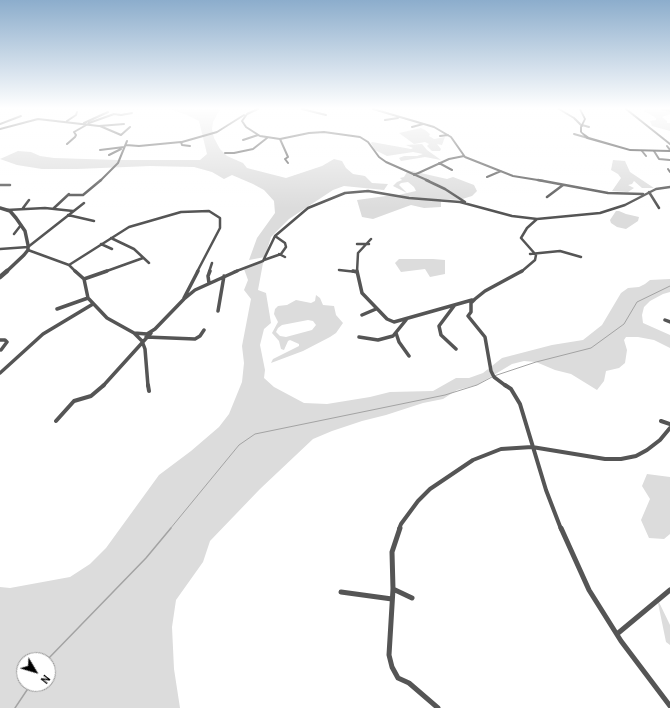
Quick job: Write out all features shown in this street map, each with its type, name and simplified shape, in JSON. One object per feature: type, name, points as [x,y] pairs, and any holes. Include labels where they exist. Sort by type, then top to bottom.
[{"type":"main road","points":[[602,142],[622,148],[642,151],[670,151]]},
{"type":"street","points":[[54,208],[70,194],[83,195],[106,176],[118,163],[127,142]]},
{"type":"street","points":[[100,150],[125,146],[182,142]]},
{"type":"street","points":[[182,142],[182,145],[190,146]]},
{"type":"street","points":[[225,153],[234,153],[253,148],[261,142]]},
{"type":"street","points":[[281,142],[288,157],[285,159],[288,163]]},
{"type":"street","points":[[368,142],[379,157],[386,162],[445,189],[469,204]]},
{"type":"street","points":[[453,142],[464,156],[474,162],[518,177],[608,193],[644,194]]},
{"type":"street","points":[[110,154],[125,146]]},
{"type":"street","points":[[667,146],[670,151]]},
{"type":"street","points":[[642,151],[646,156]]},
{"type":"street","points":[[654,151],[659,159],[670,160]]},
{"type":"street","points":[[414,174],[439,163],[464,156]]},
{"type":"street","points":[[439,163],[452,170]]},
{"type":"street","points":[[487,177],[500,171]]},
{"type":"street","points":[[0,185],[10,185]]},
{"type":"street","points":[[547,197],[563,185]]},
{"type":"street","points":[[263,261],[275,236],[291,221],[308,208],[330,198],[352,191],[408,198],[446,200],[469,204],[512,216],[537,219],[596,214],[630,205],[634,200],[644,194],[670,187]]},
{"type":"street","points":[[649,192],[659,208]]},
{"type":"street","points":[[630,194],[634,200]]},
{"type":"street","points":[[23,208],[29,200]]},
{"type":"street","points":[[0,278],[16,264],[28,248],[84,203]]},
{"type":"street","points":[[0,208],[13,214],[27,236],[28,248]]},
{"type":"street","points":[[7,210],[23,208],[54,208],[73,211]]},
{"type":"street","points":[[69,265],[101,244],[134,226],[181,212],[209,210],[220,218],[221,222],[219,231],[184,299]]},
{"type":"street","points":[[68,216],[94,221]]},
{"type":"street","points":[[537,219],[527,228],[521,238],[532,253],[537,257],[521,272],[485,291],[471,302],[471,312],[468,316],[483,333],[487,341],[490,371],[511,389],[520,404],[546,490],[589,590],[617,634],[670,706]]},
{"type":"street","points":[[14,234],[15,231],[21,226]]},
{"type":"street","points":[[56,421],[74,401],[91,396],[98,391],[142,341],[195,290],[224,276],[279,254],[287,246],[275,236]]},
{"type":"street","points":[[111,238],[134,249],[149,263]]},
{"type":"street","points":[[371,239],[358,253],[357,272],[362,293],[390,322],[455,306],[475,299]]},
{"type":"street","points":[[101,244],[112,249]]},
{"type":"street","points":[[357,244],[369,244]]},
{"type":"street","points":[[0,249],[28,248],[69,265],[84,279],[88,298],[93,304],[107,318],[134,333],[142,341],[145,349],[146,375],[149,391]]},
{"type":"street","points":[[532,253],[560,251],[580,257]]},
{"type":"street","points":[[279,254],[285,257]]},
{"type":"street","points":[[84,279],[143,258]]},
{"type":"street","points":[[209,283],[208,276],[212,263]]},
{"type":"street","points":[[339,270],[350,270],[357,272]]},
{"type":"street","points":[[218,311],[224,276]]},
{"type":"street","points":[[57,309],[88,298]]},
{"type":"street","points":[[0,373],[23,350],[42,334],[93,304]]},
{"type":"street","points":[[455,306],[438,326],[441,335],[456,349]]},
{"type":"street","points":[[362,315],[376,309]]},
{"type":"street","points":[[359,338],[378,340],[393,336],[408,318]]},
{"type":"street","points":[[665,320],[670,322]]},
{"type":"street","points":[[146,337],[196,339],[204,330]]},
{"type":"street","points":[[134,333],[140,334],[152,332]]},
{"type":"street","points":[[396,333],[399,342],[409,356]]},
{"type":"street","points":[[0,340],[5,340],[7,342],[0,350]]},
{"type":"street","points":[[661,421],[670,424]]},
{"type":"street","points":[[438,708],[409,683],[398,678],[392,667],[389,654],[393,588],[392,552],[396,535],[401,524],[418,501],[446,476],[477,457],[501,449],[532,447],[605,459],[621,459],[636,456],[646,450],[660,440],[670,428]]},
{"type":"street","points":[[393,588],[412,598]]},
{"type":"street","points":[[617,634],[670,590]]},
{"type":"street","points":[[341,592],[392,599]]},
{"type":"shaded area","points":[[204,142],[216,142],[220,149],[227,156],[243,163],[247,168],[286,178],[322,166],[334,159],[342,161],[346,168],[353,174],[365,176],[372,183],[388,184],[384,190],[344,186],[333,190],[289,219],[271,237],[265,257],[249,260],[257,238],[275,213],[274,201],[264,190],[232,175],[224,179],[212,172],[194,167],[150,166],[42,169],[17,165],[0,159],[18,151],[31,152],[40,156],[54,158],[118,160],[200,160],[207,154]]},
{"type":"shaded area","points":[[411,142],[425,142],[414,144]]},
{"type":"shaded area","points":[[425,142],[443,142],[442,145],[437,144],[441,149],[440,151],[432,151],[427,146],[429,144]]},
{"type":"shaded area","points":[[371,143],[411,149],[413,148],[406,145],[422,144],[427,150],[441,160],[425,157],[401,161],[399,158],[404,156],[417,156],[423,154],[413,152],[387,156],[375,150]]},
{"type":"shaded area","points":[[613,160],[625,161],[630,172],[654,188],[642,188],[634,181],[632,184],[628,185],[634,188],[628,192],[612,191],[621,178],[618,174],[611,170]]},
{"type":"shaded area","points":[[412,171],[447,179],[453,177],[474,185],[477,191],[472,196],[459,200],[441,199],[441,207],[424,208],[411,205],[373,219],[362,217],[357,200],[394,196],[416,191],[408,182],[401,183],[399,185],[407,193],[393,186],[402,180],[400,178],[404,177],[407,172]]},
{"type":"shaded area","points":[[616,211],[639,217],[638,221],[626,229],[617,227],[611,223],[610,220]]},
{"type":"shaded area","points":[[399,259],[445,260],[445,274],[430,277],[425,269],[401,272],[395,263]]},
{"type":"shaded area","points":[[256,263],[263,263],[258,290],[266,293],[271,323],[264,329],[260,345],[265,370],[264,378],[274,387],[304,403],[327,404],[390,392],[433,391],[456,378],[469,378],[483,373],[502,358],[552,345],[583,340],[602,325],[621,293],[628,288],[639,287],[650,280],[670,279],[670,292],[650,301],[644,307],[642,315],[643,323],[670,335],[670,348],[654,340],[638,337],[626,337],[624,340],[627,350],[625,363],[619,368],[606,371],[604,381],[597,390],[571,374],[555,370],[536,362],[524,361],[512,364],[477,385],[457,390],[443,399],[423,403],[362,421],[313,439],[260,489],[210,541],[203,562],[176,600],[172,627],[174,669],[180,708],[0,708],[0,587],[10,588],[70,577],[90,564],[106,548],[159,475],[191,451],[219,427],[229,414],[242,382],[244,363],[242,346],[251,299],[244,290],[248,280],[244,269]]},
{"type":"shaded area","points":[[316,295],[320,298],[323,305],[334,306],[336,315],[343,323],[336,333],[303,351],[271,363],[273,359],[299,346],[299,344],[290,340],[288,341],[284,350],[281,349],[279,341],[272,333],[278,322],[274,314],[275,309],[278,306],[287,305],[296,300],[311,303],[315,301]],"holes":[[[308,320],[313,321],[316,325],[312,330],[286,337],[280,336],[276,332],[282,325]]]},
{"type":"shaded area","points":[[647,474],[670,477],[670,534],[664,539],[649,538],[641,520],[650,499],[642,486]]},
{"type":"shaded area","points":[[657,598],[670,625],[670,645],[666,642]]},
{"type":"waterway","points":[[494,376],[536,362],[591,348],[624,324],[637,302],[670,286]]},
{"type":"waterway","points":[[170,529],[239,445],[255,434],[445,395],[477,385],[492,377]]},
{"type":"waterway","points":[[55,652],[146,558],[171,528]]},
{"type":"waterway","points":[[15,708],[26,692]]}]
